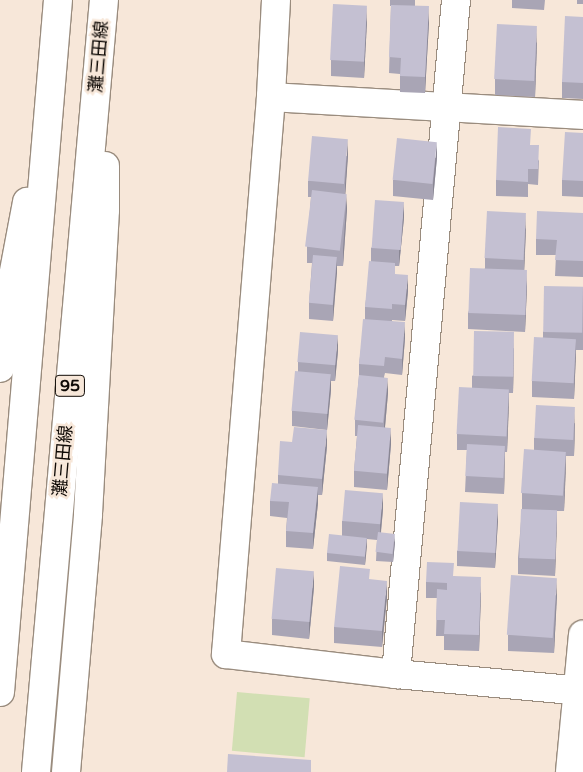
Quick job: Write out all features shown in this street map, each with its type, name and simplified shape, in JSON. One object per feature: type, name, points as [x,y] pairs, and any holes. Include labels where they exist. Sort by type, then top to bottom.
[{"type":"main road","name":"95","points":[[0,692],[58,0]]},
{"type":"main road","points":[[276,0],[271,97],[226,654],[396,674],[580,691]]},
{"type":"main road","points":[[396,674],[456,0]]},
{"type":"main road","name":"95","points":[[66,772],[88,514],[105,210],[104,5]]},
{"type":"main road","name":"灘三田線","points":[[36,772],[104,5]]},
{"type":"main road","name":"95","points":[[0,368],[7,308],[54,55]]},
{"type":"main road","points":[[271,97],[447,109],[583,115]]},
{"type":"main road","points":[[570,772],[580,691],[583,635]]},
{"type":"green space","points":[[237,692],[310,698],[305,757],[232,751]]},
{"type":"building","points":[[333,4],[367,6],[364,62],[330,60]]},
{"type":"building","points":[[391,5],[429,6],[425,77],[400,76],[401,58],[389,57]]},
{"type":"building","points":[[565,16],[583,17],[583,83],[562,82]]},
{"type":"building","points":[[497,24],[537,26],[534,81],[494,79]]},
{"type":"building","points":[[498,127],[531,129],[530,145],[539,145],[538,169],[528,169],[528,182],[496,180]]},
{"type":"building","points":[[565,132],[583,133],[583,181],[562,180]]},
{"type":"building","points":[[312,136],[348,139],[344,184],[308,181]]},
{"type":"building","points":[[397,138],[437,142],[432,184],[393,180]]},
{"type":"building","points":[[312,190],[347,194],[340,251],[305,247]]},
{"type":"building","points":[[375,200],[404,202],[401,250],[372,248]]},
{"type":"building","points":[[487,211],[526,213],[523,260],[485,258]]},
{"type":"building","points":[[537,211],[583,213],[583,261],[555,260],[557,240],[536,239]]},
{"type":"building","points":[[313,255],[337,257],[333,305],[309,303]]},
{"type":"building","points":[[369,261],[395,263],[395,274],[408,275],[405,305],[392,304],[392,309],[365,307]]},
{"type":"building","points":[[470,268],[527,270],[525,315],[468,313]]},
{"type":"building","points":[[544,286],[583,287],[582,333],[543,332]]},
{"type":"building","points":[[363,319],[405,322],[402,359],[385,357],[384,366],[359,364]]},
{"type":"building","points":[[474,331],[514,332],[513,377],[473,376]]},
{"type":"building","points":[[300,332],[338,335],[335,365],[297,362]]},
{"type":"building","points":[[534,337],[576,339],[574,383],[532,381]]},
{"type":"building","points":[[295,371],[331,374],[327,414],[292,411]]},
{"type":"building","points":[[359,375],[388,378],[383,423],[354,420]]},
{"type":"building","points":[[459,387],[509,390],[506,437],[457,434]]},
{"type":"building","points":[[536,405],[575,407],[573,440],[534,438]]},
{"type":"building","points":[[358,425],[391,428],[387,474],[354,471]]},
{"type":"building","points":[[294,427],[327,430],[322,479],[278,475],[280,441],[292,442]]},
{"type":"building","points":[[467,444],[505,446],[503,478],[465,476]]},
{"type":"building","points":[[524,449],[566,452],[563,496],[521,493]]},
{"type":"building","points":[[272,483],[318,487],[313,533],[286,531],[289,502],[270,501]]},
{"type":"building","points":[[345,490],[383,493],[380,524],[342,521]]},
{"type":"building","points":[[460,502],[498,504],[495,553],[457,551]]},
{"type":"building","points":[[521,509],[557,510],[555,559],[519,558]]},
{"type":"building","points":[[378,532],[395,534],[392,554],[376,552]]},
{"type":"building","points":[[329,534],[367,538],[365,557],[327,553]]},
{"type":"building","points":[[427,562],[454,563],[453,576],[481,577],[479,635],[444,634],[445,620],[436,620],[437,589],[447,590],[447,583],[426,582]]},
{"type":"building","points":[[340,566],[370,569],[369,579],[387,581],[382,631],[334,627]]},
{"type":"building","points":[[276,568],[314,571],[309,622],[272,619]]},
{"type":"building","points":[[511,575],[557,578],[553,638],[507,635]]},
{"type":"building","points":[[228,754],[311,760],[311,772],[227,772]]}]
